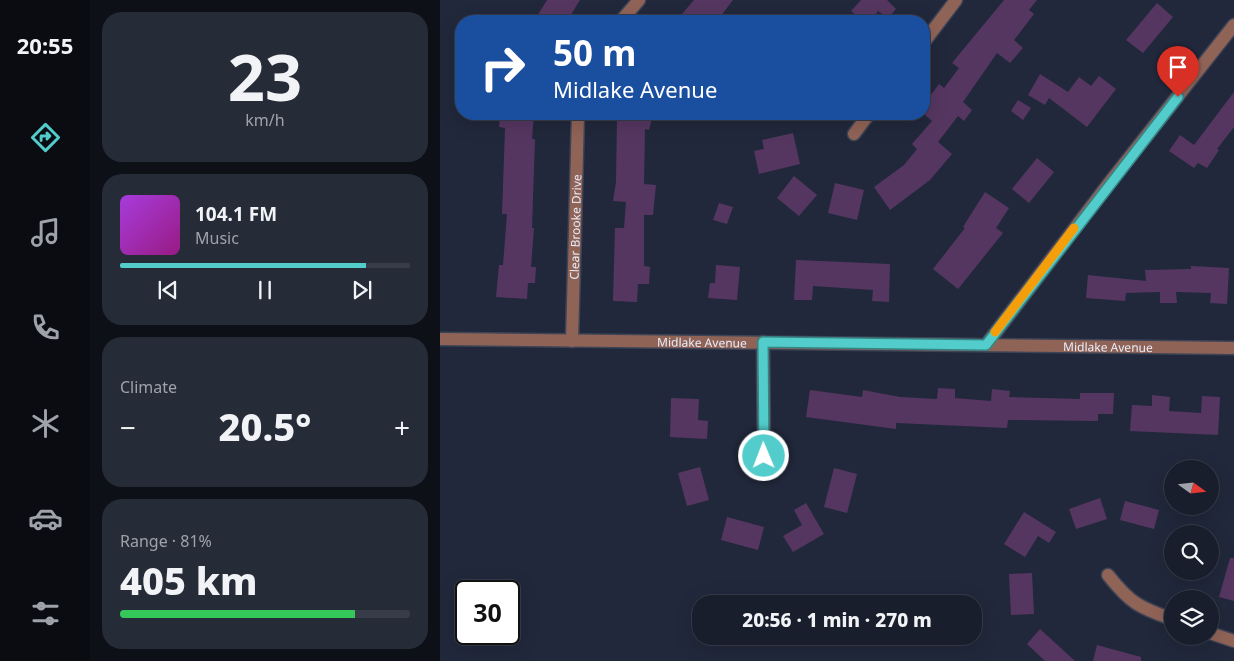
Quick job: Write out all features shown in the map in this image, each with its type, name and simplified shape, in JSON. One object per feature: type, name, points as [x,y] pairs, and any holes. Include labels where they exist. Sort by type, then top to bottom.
[{"type":"street","points":[[626,15],[640,0]]},
{"type":"street","points":[[930,34],[956,0]]},
{"type":"street","points":[[986,345],[1110,182],[1234,26]]},
{"type":"street","name":"Clear Brooke Drive","points":[[572,341],[578,120]]},
{"type":"street","points":[[854,134],[864,120]]},
{"type":"street","name":"Midlake Avenue","points":[[440,339],[1234,348]]},
{"type":"street","points":[[763,342],[764,456]]},
{"type":"street","points":[[1108,575],[1132,601],[1144,609],[1164,617]]},
{"type":"street","points":[[1219,636],[1234,641]]},
{"type":"building","points":[[547,0],[580,0],[571,15],[538,15]]},
{"type":"building","points":[[694,0],[733,0],[722,15],[681,15]]},
{"type":"building","points":[[861,0],[887,0],[896,9],[891,15],[884,15],[878,11],[875,15],[856,15],[851,11]]},
{"type":"building","points":[[1004,0],[1037,0],[1029,10],[1034,14],[1014,40],[1023,48],[1010,63],[997,53],[963,102],[972,110],[964,121],[958,116],[938,142],[952,154],[930,180],[890,210],[874,187],[904,165],[917,149],[912,144],[932,121],[930,119],[930,96],[939,84],[944,88],[959,68],[952,63]]},
{"type":"building","points":[[1157,3],[1173,17],[1143,53],[1126,40]]},
{"type":"building","points":[[1040,74],[1068,92],[1079,77],[1091,86],[1099,76],[1116,89],[1087,127],[1049,98],[1045,105],[1028,95]]},
{"type":"building","points":[[1234,92],[1234,127],[1217,149],[1219,150],[1207,168],[1198,163],[1194,168],[1169,151],[1180,135],[1194,145]]},
{"type":"building","points":[[1018,100],[1031,108],[1023,120],[1011,111]]},
{"type":"building","points":[[500,120],[534,120],[532,139],[535,139],[532,228],[534,228],[531,267],[536,267],[535,283],[528,283],[527,299],[496,297],[499,265],[503,265],[507,214],[502,214],[505,128],[499,127]]},
{"type":"building","points":[[617,120],[652,120],[649,130],[645,129],[644,184],[656,185],[653,215],[644,215],[644,266],[650,267],[649,284],[638,284],[637,302],[613,301],[615,228],[624,228],[626,202],[613,201],[616,182]]},
{"type":"building","points":[[793,133],[800,164],[759,174],[754,151],[764,149],[762,140]]},
{"type":"building","points":[[1037,158],[1054,172],[1029,203],[1012,189]]},
{"type":"building","points":[[794,176],[817,195],[799,216],[777,198]]},
{"type":"building","points":[[835,183],[864,190],[857,220],[828,213]]},
{"type":"building","points":[[985,192],[1009,208],[996,228],[1003,233],[958,289],[933,269],[965,228],[963,227]]},
{"type":"building","points":[[719,203],[733,207],[727,224],[713,220]]},
{"type":"building","points":[[796,260],[890,264],[889,302],[872,301],[873,290],[813,286],[812,300],[794,300]]},
{"type":"building","points":[[716,265],[740,267],[737,300],[708,298],[710,283],[715,283]]},
{"type":"building","points":[[1191,266],[1229,268],[1227,304],[1210,303],[1211,293],[1176,292],[1177,303],[1160,303],[1160,292],[1126,293],[1125,301],[1086,298],[1088,275],[1146,281],[1145,270],[1191,269]]},
{"type":"building","points":[[938,388],[955,389],[955,398],[991,401],[992,389],[1010,391],[1009,397],[1080,399],[1080,393],[1114,393],[1113,414],[1098,414],[1098,421],[1008,420],[1007,428],[896,423],[896,429],[806,417],[810,390],[862,397],[863,390],[900,397],[937,399]]},
{"type":"building","points":[[1152,395],[1170,397],[1169,411],[1201,413],[1202,396],[1220,397],[1218,435],[1130,431],[1132,405],[1152,406]]},
{"type":"building","points":[[671,398],[699,399],[698,420],[708,421],[707,439],[670,437]]},
{"type":"building","points":[[700,467],[709,500],[687,506],[678,473]]},
{"type":"building","points":[[834,468],[857,474],[847,513],[824,507]]},
{"type":"building","points":[[1100,498],[1107,519],[1076,529],[1069,509]]},
{"type":"building","points":[[1125,501],[1159,510],[1154,529],[1120,520]]},
{"type":"building","points":[[806,503],[824,534],[793,552],[783,536],[802,525],[794,510]]},
{"type":"building","points":[[1024,512],[1056,532],[1049,543],[1038,536],[1025,557],[1004,544]]},
{"type":"building","points":[[727,517],[764,527],[758,550],[721,540]]},
{"type":"building","points":[[1230,558],[1234,558],[1234,601],[1219,597]]},
{"type":"building","points":[[1032,573],[1034,614],[1011,615],[1009,574]]},
{"type":"building","points":[[1040,629],[1075,661],[1045,661],[1027,644]]},
{"type":"building","points":[[1097,645],[1141,657],[1141,661],[1093,661]]},
{"type":"slow traffic","points":[[995,332],[1074,228]]},
{"type":"route","points":[[764,456],[763,342],[986,345],[1110,182],[1178,97]]}]
